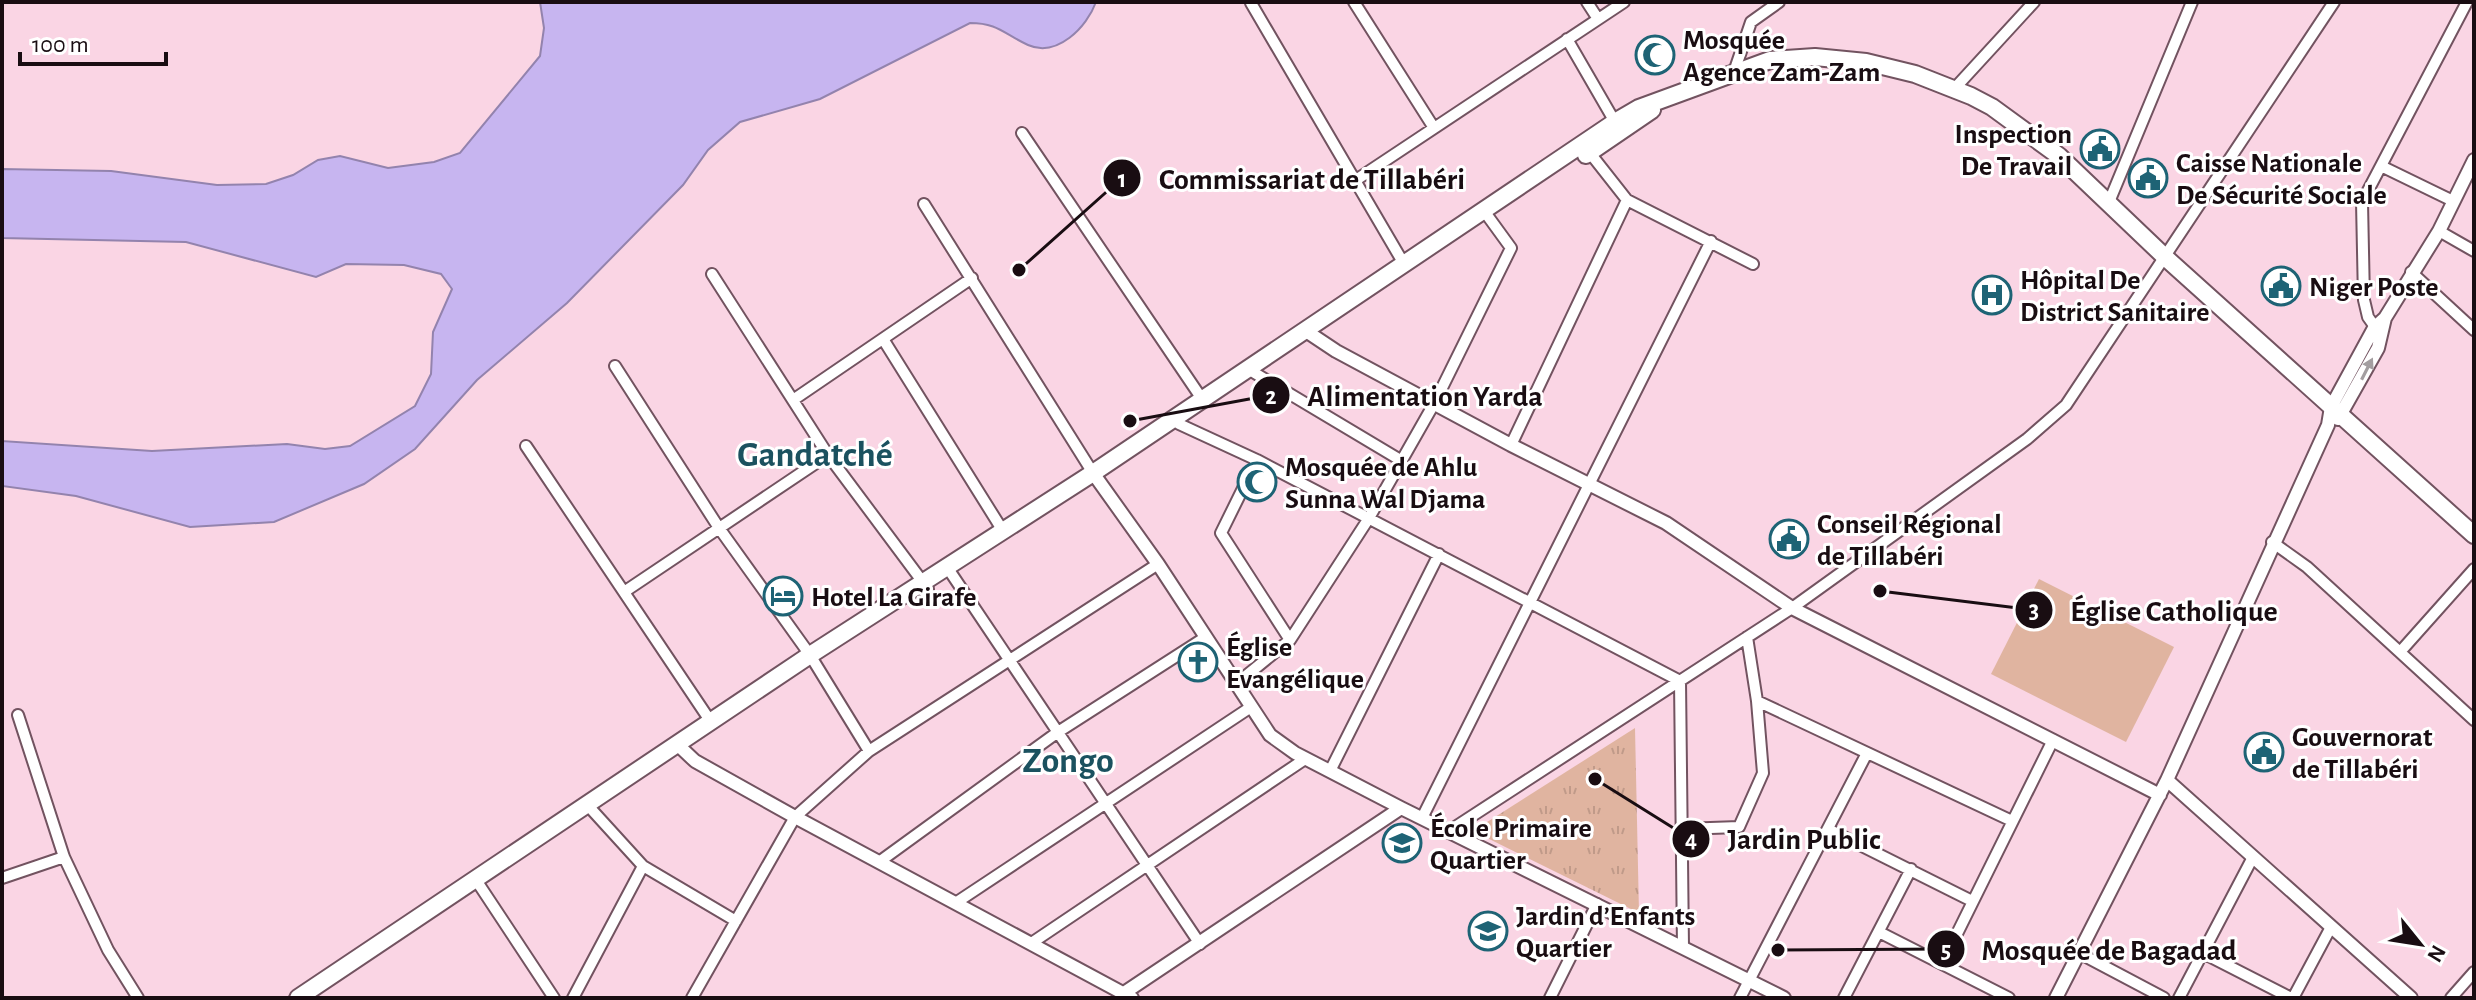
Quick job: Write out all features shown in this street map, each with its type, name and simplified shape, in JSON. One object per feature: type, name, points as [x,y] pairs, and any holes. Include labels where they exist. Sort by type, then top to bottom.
[{"type":"main road","points":[[1310,334],[1404,264],[1639,108],[1770,60],[1815,57],[1866,62],[1955,88],[2013,122],[2059,156],[2334,416],[2474,535]]},
{"type":"main road","points":[[926,586],[951,573],[1095,476],[1202,399],[1310,334],[1487,215],[1590,153],[1643,118],[1659,103]]},
{"type":"main road","points":[[298,998],[680,748],[711,722],[926,586],[1003,531],[1179,424],[1250,372]]},
{"type":"main road","points":[[311,998],[812,658]]},
{"type":"street","points":[[1354,2],[1434,128]]},
{"type":"street","points":[[1587,2],[1598,19]]},
{"type":"street","points":[[1356,180],[1624,2]]},
{"type":"street","points":[[1734,72],[1751,22],[1779,2]]},
{"type":"street","points":[[1955,88],[2034,2]]},
{"type":"street","points":[[2109,202],[2192,2]]},
{"type":"street","points":[[1449,831],[1792,608],[2027,439],[2066,405],[2334,2]]},
{"type":"street","points":[[2379,331],[2364,300],[2362,202],[2467,2]]},
{"type":"street","points":[[1251,3],[1404,264]]},
{"type":"street","points":[[1567,39],[1615,122]]},
{"type":"street","points":[[1022,133],[1202,399]]},
{"type":"street","points":[[1590,153],[1627,200],[1753,264]]},
{"type":"street","points":[[2056,998],[2160,795],[2272,542],[2334,416],[2411,272],[2439,231],[2474,160]]},
{"type":"street","points":[[2381,166],[2453,201]]},
{"type":"street","points":[[1511,445],[1627,200]]},
{"type":"street","points":[[924,204],[1095,476],[1158,564],[1270,735],[1305,759],[1784,998]]},
{"type":"street","points":[[1236,684],[1290,640],[1369,518],[1435,402],[1511,248],[1487,215]]},
{"type":"street","points":[[2439,231],[2474,251]]},
{"type":"street","points":[[1422,818],[1711,241]]},
{"type":"street","points":[[2411,272],[2474,330]]},
{"type":"street","points":[[712,274],[828,455],[926,586]]},
{"type":"street","points":[[793,400],[972,278]]},
{"type":"street","points":[[1310,334],[1511,445],[1666,523],[1792,608],[2160,795]]},
{"type":"street","points":[[883,339],[1003,531]]},
{"type":"street","points":[[615,366],[719,528],[812,658],[869,751]]},
{"type":"street","points":[[1250,372],[1402,461]]},
{"type":"street","points":[[1179,424],[1257,460],[1680,681]]},
{"type":"street","points":[[526,446],[711,722]]},
{"type":"street","points":[[624,592],[828,455]]},
{"type":"street","points":[[1257,460],[1221,533],[1290,640]]},
{"type":"street","points":[[2272,542],[2307,567],[2474,720]]},
{"type":"street","points":[[1330,771],[1439,554]]},
{"type":"street","points":[[692,998],[795,817],[869,751],[1158,564]]},
{"type":"street","points":[[2400,652],[2474,569]]},
{"type":"street","points":[[951,573],[1200,944]]},
{"type":"street","points":[[879,862],[1058,732],[1206,637]]},
{"type":"street","points":[[1682,829],[1739,827],[1763,773],[1757,701],[1747,637]]},
{"type":"street","points":[[1680,681],[1683,947]]},
{"type":"street","points":[[1757,701],[2012,821]]},
{"type":"street","points":[[957,902],[1251,707]]},
{"type":"street","points":[[18,715],[64,857],[108,950],[138,998]]},
{"type":"street","points":[[1942,964],[2053,740]]},
{"type":"street","points":[[680,748],[795,817],[1033,942],[1128,996],[1401,808]]},
{"type":"street","points":[[1740,998],[1867,753]]},
{"type":"street","points":[[1033,942],[1305,759]]},
{"type":"street","points":[[2167,780],[2411,998]]},
{"type":"street","points":[[592,810],[643,866],[736,921]]},
{"type":"street","points":[[1828,829],[1972,901]]},
{"type":"street","points":[[2,878],[64,857]]},
{"type":"street","points":[[2179,998],[2253,857]]},
{"type":"street","points":[[573,998],[643,866]]},
{"type":"street","points":[[1844,998],[1911,869]]},
{"type":"street","points":[[480,886],[554,998]]},
{"type":"street","points":[[1550,998],[1597,904]]},
{"type":"street","points":[[2203,953],[2292,998],[2331,927]]},
{"type":"street","points":[[1879,932],[2009,998]]},
{"type":"street","points":[[2079,953],[2164,998]]},
{"type":"street","points":[[2451,998],[2474,972]]},
{"type":"green space","points":[[2039,579],[2174,647],[2126,742],[1991,674]]},
{"type":"green space","points":[[1635,728],[1639,913],[1473,831]]},
{"type":"shaded area","points":[[540,2],[1096,2],[1086,21],[1060,44],[1039,48],[994,27],[970,23],[820,99],[740,122],[708,150],[683,185],[567,303],[477,380],[415,449],[364,484],[274,522],[190,527],[76,496],[2,486],[2,441],[152,451],[287,444],[325,449],[350,446],[415,406],[431,374],[433,332],[452,289],[441,274],[404,265],[346,264],[316,277],[186,242],[2,238],[2,169],[111,171],[217,185],[266,184],[293,175],[318,160],[340,156],[388,168],[434,162],[460,153],[540,56],[544,28]]},
{"type":"place","name":"Mosquée Agence Zam-Zam","points":[[1655,55]]},
{"type":"place","name":"Inspection De Travail","points":[[2100,149]]},
{"type":"place","name":"Caisse Nationale De Sécurité Sociale","points":[[2148,178]]},
{"type":"place","name":"Commissariat de Tillabéri","points":[[1019,270]]},
{"type":"place","name":"Niger Poste","points":[[2281,286]]},
{"type":"place","name":"Hôpital De District Sanitaire","points":[[1992,295]]},
{"type":"place","name":"Alimentation Yarda","points":[[1130,421]]},
{"type":"place","name":"Mosquée de Ahlu Sunna Wal Djama","points":[[1257,482]]},
{"type":"place","name":"Conseil Régional de Tillabéri","points":[[1789,539]]},
{"type":"place","name":"Église Catholique","points":[[1880,591]]},
{"type":"place","name":"Hotel La Girafe","points":[[783,596]]},
{"type":"place","name":"Église Evangélique","points":[[1198,662]]},
{"type":"place","name":"Gouvernorat de Tillabéri","points":[[2264,752]]},
{"type":"place","name":"Jardin Public","points":[[1595,779]]},
{"type":"place","name":"École Primaire Quartier","points":[[1402,843]]},
{"type":"place","name":"Jardin d’Enfants Quartier","points":[[1488,931]]},
{"type":"place","name":"Mosquée de Bagadad","points":[[1778,950]]},
{"type":"district","name":"Gandatché","points":[[815,453]]},
{"type":"district","name":"Zongo","points":[[1068,759]]}]
